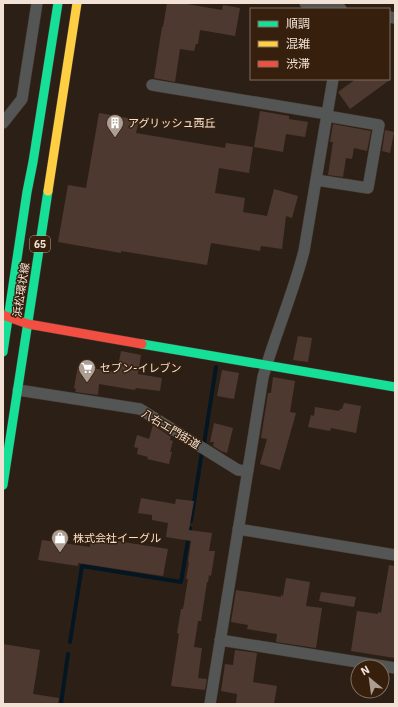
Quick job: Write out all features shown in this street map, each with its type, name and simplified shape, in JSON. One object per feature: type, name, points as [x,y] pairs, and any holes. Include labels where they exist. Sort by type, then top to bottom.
[{"type":"main road","name":"浜松環状線","points":[[3,352],[6,316],[33,162],[58,3]]},
{"type":"main road","name":"浜松環状線","points":[[3,485],[77,3]]},
{"type":"main road","points":[[6,316],[28,324],[395,387]]},
{"type":"street","points":[[3,123],[22,99],[37,3]]},
{"type":"street","points":[[305,3],[337,8]]},
{"type":"street","points":[[210,704],[263,377],[297,276],[307,239],[333,80]]},
{"type":"street","points":[[152,85],[379,125],[368,188],[316,180]]},
{"type":"street","name":"八右エ門街道","points":[[18,390],[140,409],[238,470],[248,472]]},
{"type":"street","points":[[238,529],[395,555]]},
{"type":"street","points":[[220,640],[395,668]]},
{"type":"building","points":[[167,3],[181,3],[222,10],[223,5],[240,8],[235,36],[200,30],[198,44],[196,44],[194,51],[180,49],[175,82],[154,78]]},
{"type":"building","points":[[355,80],[390,80],[350,109],[338,92]]},
{"type":"building","points":[[260,111],[289,116],[289,119],[308,122],[305,137],[286,134],[283,152],[254,147]]},
{"type":"building","points":[[99,113],[139,120],[136,133],[225,148],[226,143],[253,147],[249,173],[219,168],[215,193],[245,198],[243,212],[267,216],[274,189],[298,196],[292,218],[286,216],[282,249],[261,246],[260,251],[211,243],[207,265],[121,251],[121,253],[58,242],[68,185],[86,188]]},
{"type":"building","points":[[333,124],[371,131],[367,151],[354,148],[352,159],[346,158],[343,177],[328,175],[333,142],[330,142]]},
{"type":"building","points":[[385,130],[394,132],[390,153],[382,151]]},
{"type":"building","points":[[298,336],[312,338],[308,362],[293,360]]},
{"type":"building","points":[[121,351],[141,355],[138,374],[162,378],[160,391],[136,388],[135,390],[99,384],[98,395],[75,392],[76,389],[74,388],[78,366],[117,372]]},
{"type":"building","points":[[222,370],[239,373],[234,399],[217,396]]},
{"type":"building","points":[[273,377],[295,381],[290,412],[296,413],[280,470],[260,464],[267,439],[261,438],[268,393],[271,393]]},
{"type":"building","points":[[344,403],[361,406],[356,433],[331,428],[330,431],[308,427],[311,415],[314,416],[315,407],[339,411],[342,409]]},
{"type":"building","points":[[214,423],[233,428],[227,453],[213,446],[214,442],[210,442]]},
{"type":"building","points":[[153,425],[171,437],[170,440],[173,441],[169,464],[147,459],[148,457],[137,454],[138,448],[134,447],[137,435],[149,439]]},
{"type":"building","points":[[141,498],[175,504],[176,499],[194,501],[189,530],[212,533],[209,551],[215,551],[211,576],[209,575],[207,582],[201,621],[198,621],[194,647],[202,648],[198,678],[207,679],[205,690],[171,686],[179,634],[177,633],[188,579],[186,579],[191,541],[166,537],[168,523],[152,520],[152,515],[138,513]]},
{"type":"building","points":[[91,537],[168,549],[163,576],[78,563],[78,566],[38,560],[42,540],[90,547]]},
{"type":"building","points":[[389,565],[395,566],[395,658],[351,651],[357,611],[378,614],[378,612],[381,613]]},
{"type":"building","points":[[286,578],[310,582],[306,606],[322,608],[316,648],[276,642],[277,634],[247,629],[248,625],[231,622],[236,590],[281,597],[281,595],[283,596]]},
{"type":"building","points":[[321,592],[356,597],[354,607],[319,601]]},
{"type":"building","points":[[3,644],[40,650],[33,694],[59,698],[58,704],[3,704]]},
{"type":"building","points":[[235,650],[257,653],[253,682],[277,686],[274,704],[236,704],[237,694],[221,691],[225,664],[233,665]]},
{"type":"waterway","points":[[204,444],[216,367]]},
{"type":"waterway","points":[[191,521],[202,452]]},
{"type":"waterway","points":[[70,642],[82,566],[181,582],[190,528]]},
{"type":"waterway","points":[[61,704],[68,654]]},
{"type":"traffic: fast","points":[[3,352],[27,192],[58,3]]},
{"type":"traffic: fast","points":[[3,485],[48,191]]},
{"type":"traffic: fast","points":[[142,344],[395,387]]},
{"type":"traffic: slow","points":[[48,191],[77,3]]},
{"type":"traffic: jam","points":[[3,315],[28,324],[142,344]]},
{"type":"place","name":"アグリッシュ西丘","points":[[115,138]]},
{"type":"place","name":"セブン-イレブン","points":[[87,383]]},
{"type":"place","name":"株式会社イーグル","points":[[60,553]]}]
